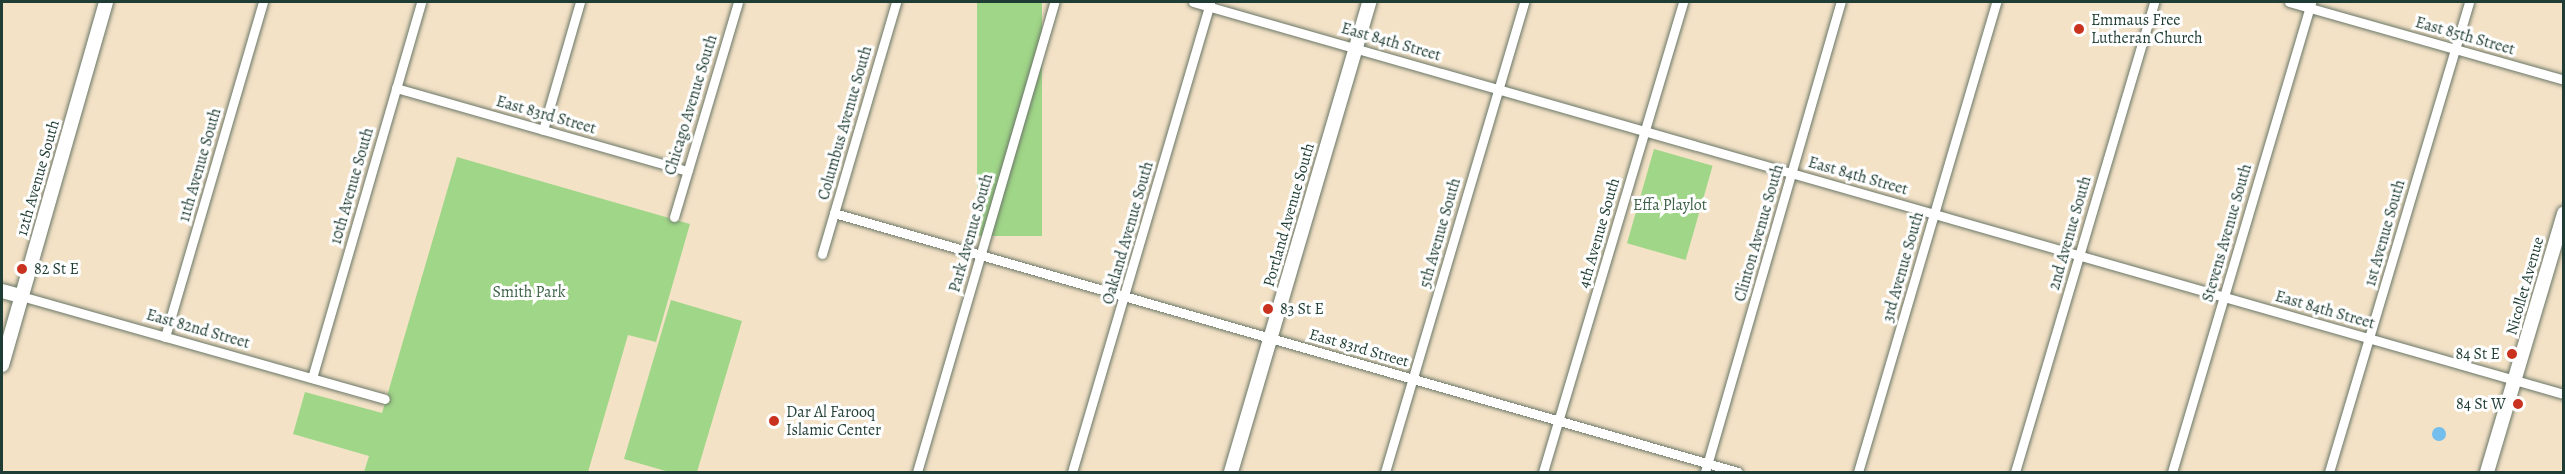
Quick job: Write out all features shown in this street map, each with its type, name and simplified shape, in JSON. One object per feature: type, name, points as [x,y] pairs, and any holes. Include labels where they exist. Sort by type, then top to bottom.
[{"type":"main road","name":"12th Avenue South","points":[[2,365],[106,2]]},
{"type":"main road","name":"Portland Avenue South","points":[[1231,472],[1369,2]]},
{"type":"main road","name":"Nicollet Avenue","points":[[2487,472],[2564,213]]},
{"type":"main road","name":"East 82nd Street","points":[[2,291],[21,296]]},
{"type":"street","name":"11th Avenue South","points":[[165,337],[263,2]]},
{"type":"street","name":"10th Avenue South","points":[[312,378],[421,2]]},
{"type":"street","points":[[543,130],[580,2]]},
{"type":"street","name":"Chicago Avenue South","points":[[674,218],[738,2]]},
{"type":"street","name":"Columbus Avenue South","points":[[822,254],[896,2]]},
{"type":"street","name":"Park Avenue South","points":[[917,472],[1054,2]]},
{"type":"street","name":"East 84th Street","points":[[1193,2],[1210,4],[1355,48],[2564,394]]},
{"type":"street","name":"5th Avenue South","points":[[1385,472],[1524,2]]},
{"type":"street","name":"4th Avenue South","points":[[1543,472],[1683,2]]},
{"type":"street","name":"Clinton Avenue South","points":[[1707,468],[1841,2]]},
{"type":"street","name":"3rd Avenue South","points":[[1858,472],[1996,2]]},
{"type":"street","name":"2nd Avenue South","points":[[2014,472],[2154,2]]},
{"type":"street","name":"East 85th Street","points":[[2289,2],[2310,4],[2564,80]]},
{"type":"street","name":"1st Avenue South","points":[[2329,472],[2469,2]]},
{"type":"street","name":"Oakland Avenue South","points":[[1072,472],[1210,4]]},
{"type":"street","name":"Stevens Avenue South","points":[[2172,472],[2310,4]]},
{"type":"street","name":"East 83rd Street","points":[[396,88],[687,171]]},
{"type":"street","name":"East 83rd Street","points":[[834,213],[1558,421],[1707,468],[1738,472]]},
{"type":"street","name":"East 82nd Street","points":[[21,296],[385,399]]},
{"type":"green space","points":[[977,2],[1042,2],[1042,236],[977,236]]},
{"type":"green space","name":"Effa Playlot","points":[[1654,149],[1713,166],[1686,260],[1627,243]]},
{"type":"green space","name":"Smith Park","points":[[457,157],[690,224],[656,342],[628,335],[588,472],[364,472],[369,456],[293,434],[305,392],[382,413]]},
{"type":"green space","points":[[671,300],[742,321],[697,472],[669,472],[624,459]]},
{"type":"water","points":[[2439,427],[2444,429],[2446,434],[2444,439],[2439,441],[2434,439],[2432,434],[2434,429]]},
{"type":"place","name":"Emmaus Free Lutheran Church","points":[[2079,29]]},
{"type":"place","name":"82 St E","points":[[22,269]]},
{"type":"place","name":"83 St E","points":[[1268,309]]},
{"type":"place","name":"84 St E","points":[[2512,354]]},
{"type":"place","name":"84 St W","points":[[2518,404]]},
{"type":"place","name":"Dar Al Farooq Islamic Center","points":[[774,421]]}]
